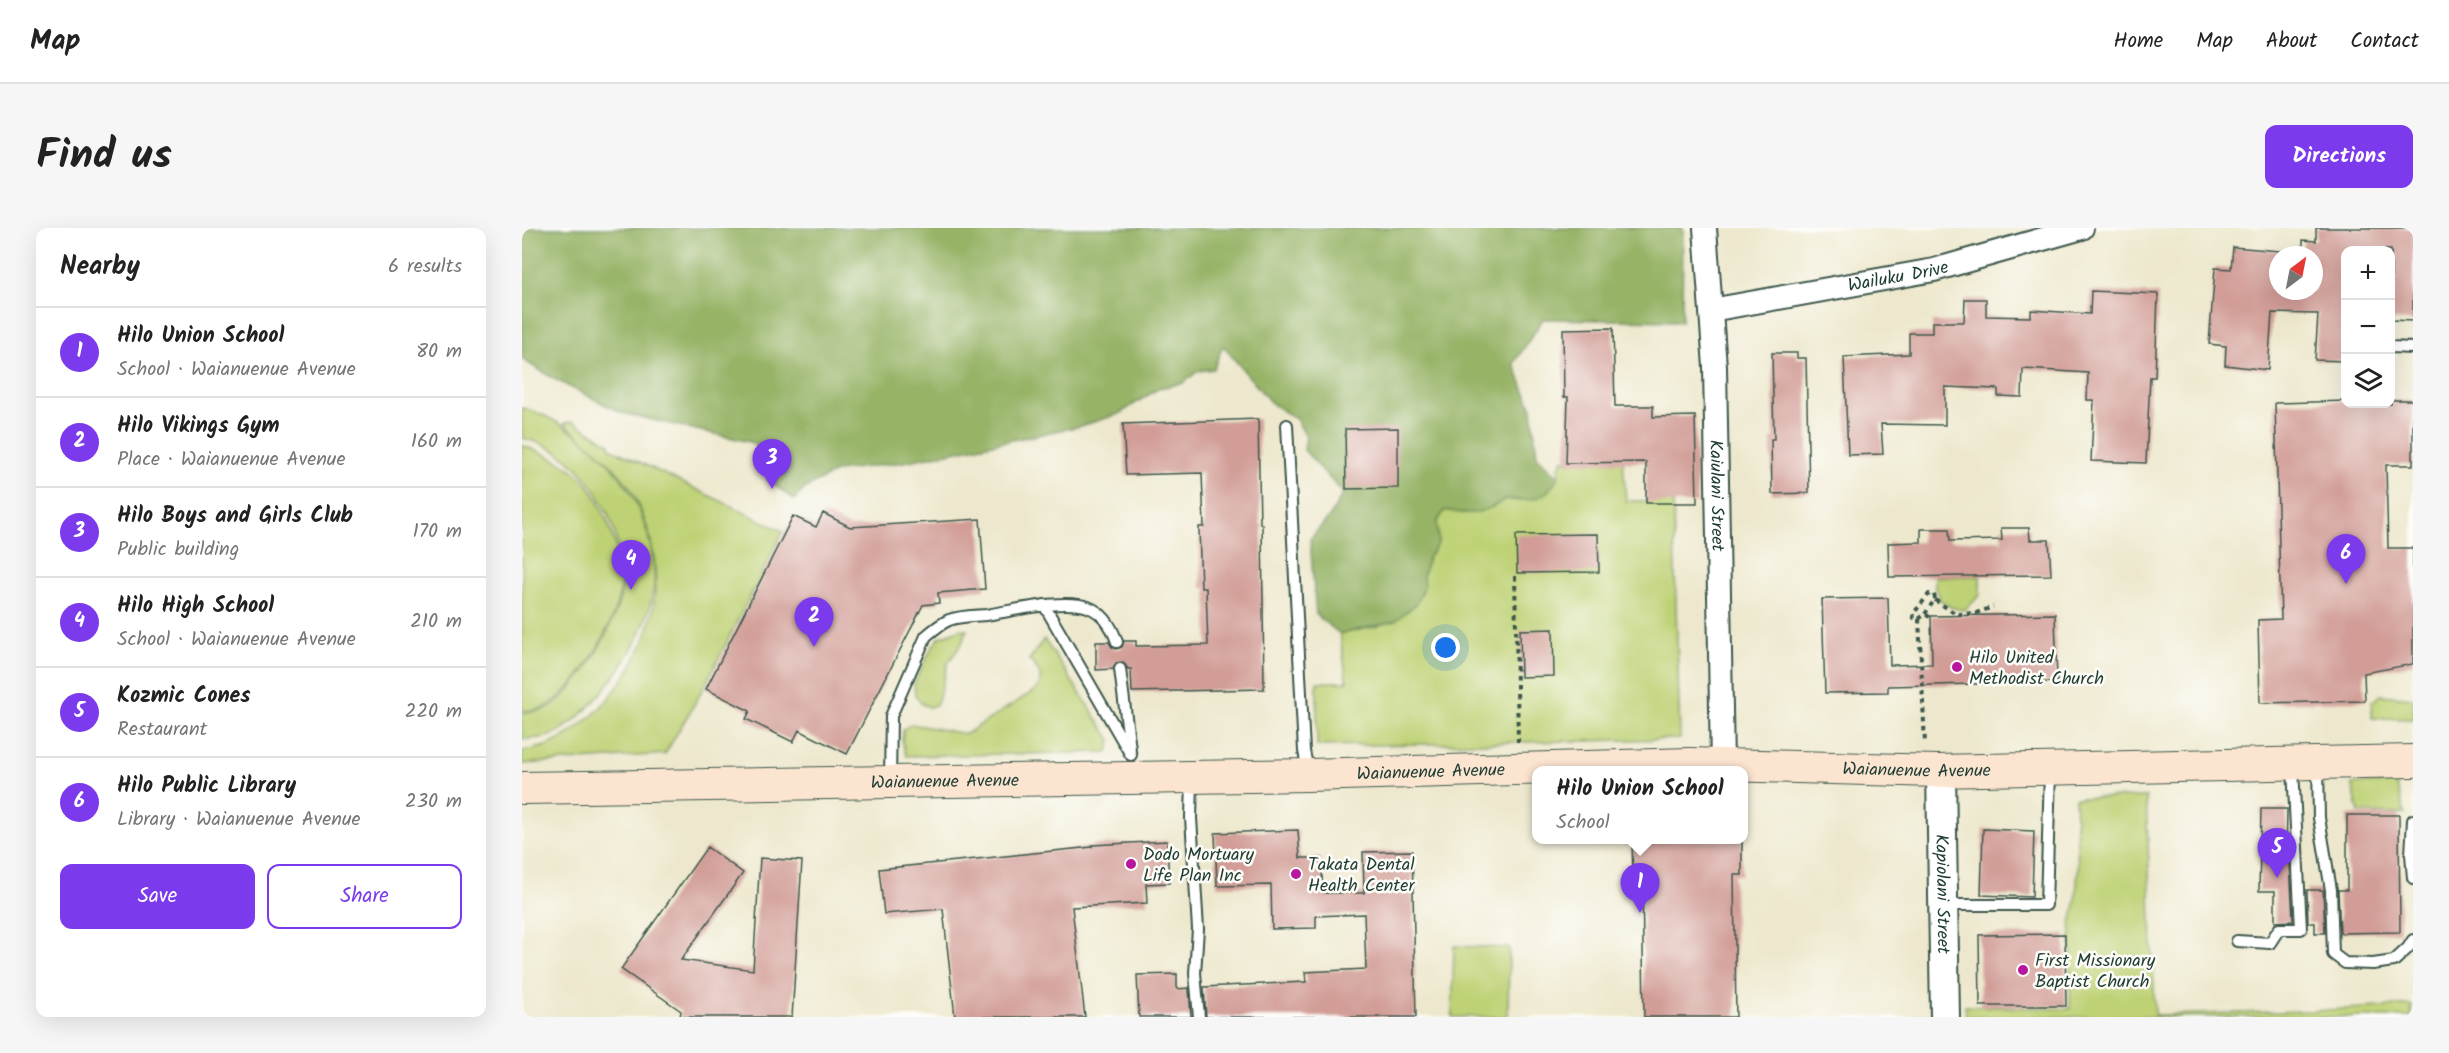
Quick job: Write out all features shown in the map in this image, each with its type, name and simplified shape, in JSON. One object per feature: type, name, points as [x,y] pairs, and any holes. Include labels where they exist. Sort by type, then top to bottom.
[{"type":"main road","name":"Waianuenue Avenue","points":[[1681,766],[1941,771],[2413,761]]},
{"type":"main road","name":"Waianuenue Avenue","points":[[522,788],[890,781],[1131,766],[1192,775],[1308,775],[1532,770]]},
{"type":"street","name":"Wailuku Drive","points":[[1711,310],[1934,270],[2082,228]]},
{"type":"street","name":"Kaiulani Street","points":[[1705,238],[1715,367],[1722,765]]},
{"type":"street","name":"Kapiolani Street","points":[[1941,771],[1944,1017]]},
{"type":"lane","points":[[2395,347],[2413,348]]},
{"type":"lane","points":[[1287,425],[1304,739],[1308,775]]},
{"type":"lane","points":[[890,781],[891,716],[926,636],[935,627],[950,620],[1044,605],[1089,607],[1112,627],[1117,642]]},
{"type":"lane","points":[[1044,605],[1131,766]]},
{"type":"lane","points":[[1120,669],[1131,766]]},
{"type":"lane","points":[[2305,763],[2319,818],[2331,890],[2333,954],[2345,963],[2373,964],[2394,961],[2413,940]]},
{"type":"lane","points":[[2237,941],[2270,944],[2279,929],[2301,929],[2305,763]]},
{"type":"lane","points":[[1942,905],[2046,905],[2050,767]]},
{"type":"lane","points":[[1192,775],[1191,818],[1198,929],[1195,973],[1199,1017]]},
{"type":"lane","points":[[2413,820],[2411,855],[2413,878]]},
{"type":"path","points":[[1515,576],[1518,746]]},
{"type":"path","points":[[1919,619],[1914,618],[1913,614],[1931,593],[1935,596],[1935,600],[1956,614],[1976,613],[1993,607]]},
{"type":"path","points":[[1919,619],[1935,600]]},
{"type":"path","points":[[1925,614],[1931,618]]},
{"type":"path","points":[[1919,619],[1925,745]]},
{"type":"green space","points":[[522,228],[1683,228],[1682,321],[1543,319],[1514,363],[1532,409],[1537,456],[1558,477],[1553,485],[1543,495],[1536,498],[1530,500],[1505,499],[1484,511],[1462,513],[1445,510],[1437,522],[1438,543],[1428,558],[1423,576],[1424,588],[1417,603],[1395,621],[1340,634],[1316,615],[1310,539],[1330,516],[1343,493],[1304,450],[1306,437],[1296,419],[1271,403],[1223,346],[1213,369],[1198,371],[1183,383],[1159,388],[1119,414],[1081,426],[904,462],[837,471],[806,488],[794,500],[767,479],[772,457],[750,442],[622,413],[554,379],[522,359]]},
{"type":"green space","points":[[522,408],[550,419],[578,436],[603,458],[623,481],[637,505],[648,535],[654,565],[654,580],[650,606],[636,642],[601,693],[587,709],[562,729],[545,737],[522,739],[522,713],[545,709],[558,701],[584,672],[607,633],[621,595],[623,580],[616,537],[601,499],[576,467],[560,454],[542,444],[522,438]]},
{"type":"green space","points":[[572,421],[610,444],[610,448],[783,531],[702,691],[665,754],[522,764],[522,751],[559,740],[591,717],[609,698],[636,658],[652,616],[656,571],[646,524],[637,501],[628,485],[610,464],[564,424]]},
{"type":"green space","points":[[522,445],[566,466],[588,485],[600,505],[610,530],[618,556],[621,580],[614,613],[606,632],[584,669],[558,698],[545,707],[522,711]]},
{"type":"green space","points":[[1563,460],[1623,461],[1626,501],[1673,501],[1680,739],[1317,746],[1317,682],[1347,682],[1340,634],[1379,626],[1424,588],[1423,576],[1428,558],[1438,543],[1437,522],[1445,510],[1469,513],[1484,511],[1505,499],[1520,501],[1558,477],[1559,467]]},
{"type":"green space","points":[[1980,576],[1980,595],[1965,610],[1952,608],[1939,599],[1939,594],[1935,590],[1935,577]]},
{"type":"green space","points":[[962,629],[967,630],[962,643],[948,663],[937,704],[930,707],[922,704],[915,695],[914,684],[932,647],[940,637]]},
{"type":"green space","points":[[1044,639],[1111,740],[1108,752],[906,756],[902,741],[903,730],[911,724],[966,734],[1037,689],[1040,681],[1039,674],[1029,660]]},
{"type":"green space","points":[[2381,695],[2413,698],[2413,719],[2372,718],[2372,702]]},
{"type":"green space","points":[[2396,783],[2405,814],[2359,813],[2352,784]]},
{"type":"green space","points":[[2146,797],[2155,1015],[2313,1011],[2412,1005],[2411,1017],[1966,1017],[1965,1006],[2070,1009],[2071,924],[2076,900],[2078,869],[2075,798]]},
{"type":"green space","points":[[1454,946],[1509,948],[1508,1017],[1452,1017]]},
{"type":"building","points":[[2316,228],[2413,228],[2413,321],[2395,320],[2395,246],[2341,246],[2341,361],[2315,360],[2318,314],[2272,313],[2268,370],[2225,365],[2226,346],[2209,344],[2215,268],[2231,269],[2233,247],[2269,250],[2269,300],[2323,300],[2323,246],[2303,246],[2303,240],[2316,241]]},
{"type":"building","points":[[2091,291],[2158,294],[2155,377],[2150,377],[2146,463],[2091,461],[2094,400],[2087,400],[2088,373],[2023,369],[2022,397],[1998,396],[1998,389],[1945,387],[1945,425],[1881,424],[1883,454],[1848,455],[1844,357],[1909,354],[1909,333],[1932,333],[1932,322],[1964,322],[1965,299],[1986,299],[1986,316],[2031,317],[2031,310],[2090,314]]},
{"type":"building","points":[[1613,328],[1615,406],[1653,406],[1653,417],[1695,416],[1697,503],[1646,503],[1646,462],[1566,463],[1568,397],[1564,397],[1563,329]]},
{"type":"building","points":[[1772,353],[1797,353],[1797,358],[1806,358],[1809,493],[1772,494],[1771,439],[1774,439]]},
{"type":"building","points":[[2395,400],[2413,400],[2413,465],[2386,465],[2388,548],[2413,548],[2413,664],[2364,673],[2365,701],[2260,703],[2258,620],[2281,619],[2275,403],[2341,401],[2341,408],[2395,408]]},
{"type":"building","points":[[1258,419],[1264,689],[1132,692],[1131,669],[1128,669],[1123,662],[1116,663],[1113,669],[1096,670],[1096,642],[1109,642],[1116,649],[1122,647],[1124,641],[1136,641],[1136,646],[1208,645],[1206,588],[1201,588],[1199,527],[1204,527],[1202,473],[1126,475],[1123,424]]},
{"type":"building","points":[[1398,428],[1398,488],[1346,489],[1345,429]]},
{"type":"building","points":[[823,513],[850,527],[980,519],[985,589],[938,593],[939,603],[923,605],[847,754],[799,730],[793,742],[746,719],[750,711],[706,689],[793,516],[816,527]]},
{"type":"building","points":[[2001,528],[2029,528],[2030,540],[2049,540],[2051,575],[1889,577],[1888,543],[1921,542],[1921,529],[1949,529],[1950,541],[2002,540]]},
{"type":"building","points":[[1598,534],[1599,572],[1517,573],[1516,535]]},
{"type":"building","points":[[1888,598],[1890,665],[1932,664],[1931,616],[2055,614],[2057,682],[1888,686],[1888,692],[1825,693],[1822,599]]},
{"type":"building","points":[[1553,629],[1554,676],[1521,677],[1520,630]]},
{"type":"building","points":[[2261,809],[2287,809],[2286,861],[2290,863],[2293,921],[2275,922],[2275,891],[2259,891]]},
{"type":"building","points":[[2347,815],[2399,815],[2400,932],[2340,933],[2338,890],[2347,890]]},
{"type":"building","points":[[1983,829],[2034,831],[2032,897],[1981,895]]},
{"type":"building","points":[[1298,830],[1300,858],[1321,858],[1323,893],[1364,893],[1363,852],[1412,851],[1416,1017],[1206,1017],[1204,987],[1306,982],[1305,972],[1366,969],[1364,914],[1316,916],[1316,928],[1272,929],[1271,885],[1217,886],[1215,833]]},
{"type":"building","points":[[1167,841],[1169,883],[1146,884],[1147,903],[1072,907],[1085,1017],[955,1017],[943,909],[884,914],[879,869],[1092,847],[1092,845]]},
{"type":"building","points":[[1632,844],[1742,844],[1742,875],[1734,875],[1736,1017],[1644,1017],[1642,878],[1633,879]]},
{"type":"building","points":[[707,847],[743,873],[681,960],[753,970],[760,858],[802,861],[792,1017],[680,1017],[681,1011],[621,969]]},
{"type":"building","points":[[2307,890],[2323,890],[2325,933],[2315,933],[2315,923],[2308,923]]},
{"type":"building","name":"First Missionary Baptist Church","points":[[2065,934],[2066,1006],[1980,1006],[1979,935]]},
{"type":"building","points":[[1177,974],[1177,989],[1189,988],[1191,1017],[1139,1017],[1137,975]]},
{"type":"place","name":"Hilo Boys and Girls Club","points":[[772,489]]},
{"type":"place","name":"Hilo Public Library","points":[[2346,584]]},
{"type":"place","name":"Hilo High School","points":[[631,590]]},
{"type":"place","name":"Hilo Vikings Gym","points":[[814,647]]},
{"type":"place","name":"Hilo United Methodist Church","points":[[1957,667]]},
{"type":"place","name":"Dodo Mortuary Life Plan Inc","points":[[1131,864]]},
{"type":"place","name":"Takata Dental Health Center","points":[[1296,874]]},
{"type":"place","name":"Kozmic Cones","points":[[2277,878]]},
{"type":"place","name":"Hilo Union School","points":[[1640,913]]},
{"type":"place","name":"First Missionary Baptist Church","points":[[2023,970]]}]
